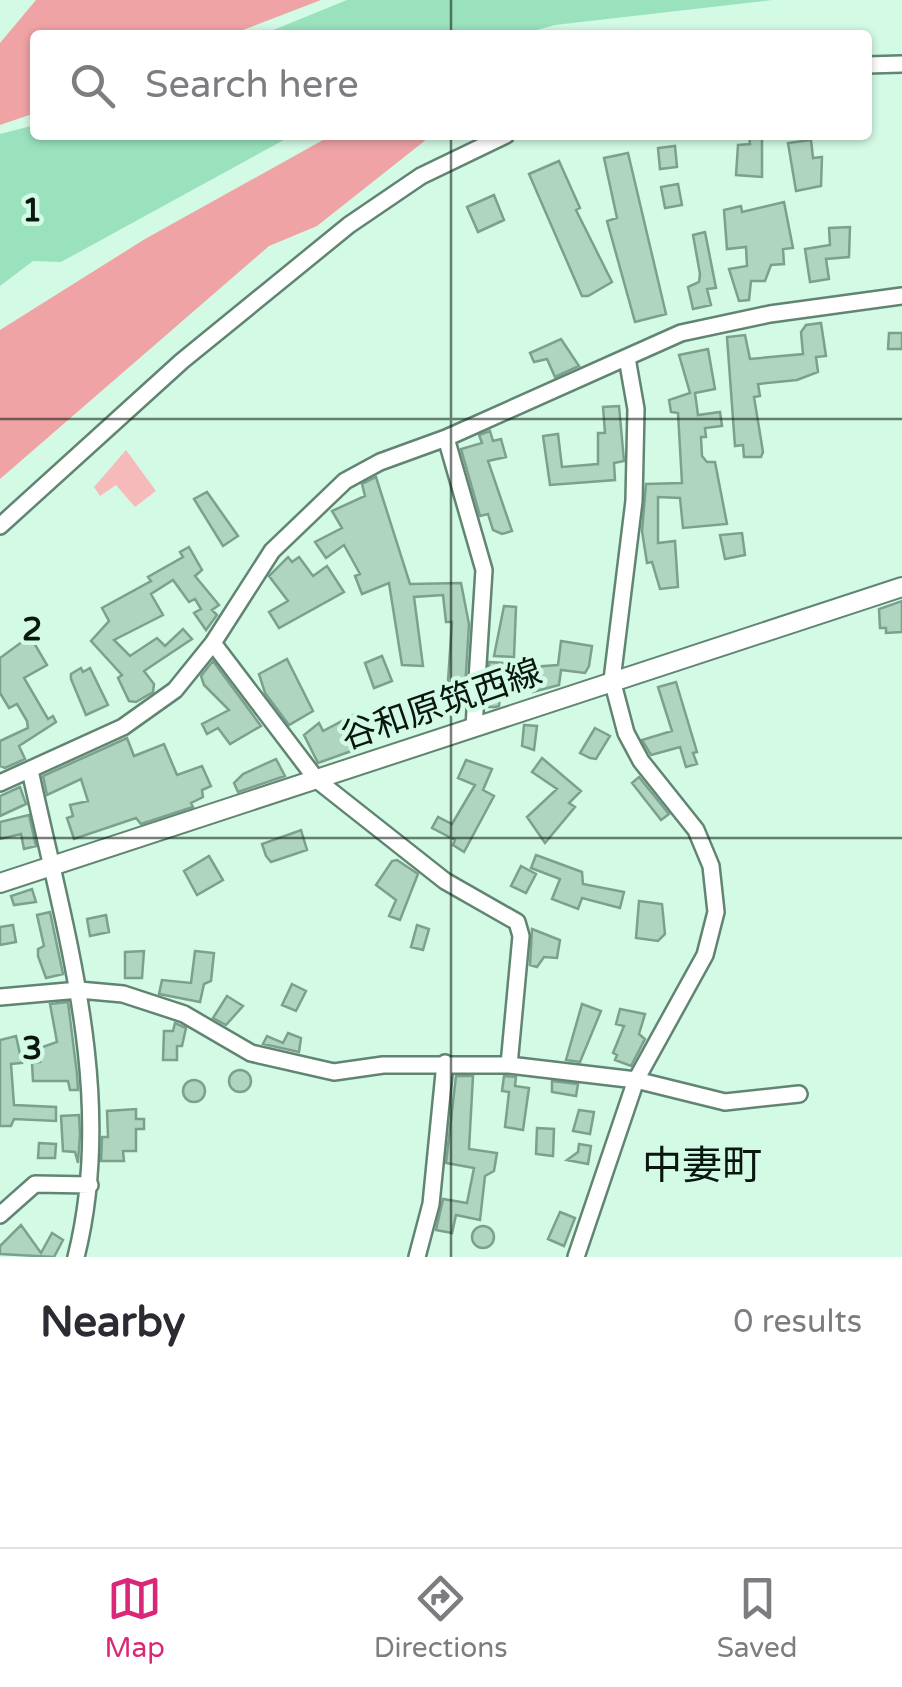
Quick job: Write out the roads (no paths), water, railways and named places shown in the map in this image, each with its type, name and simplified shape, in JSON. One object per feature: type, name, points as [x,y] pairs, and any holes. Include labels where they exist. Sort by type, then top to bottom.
[{"type":"main road","name":"谷和原筑西線","points":[[0,883],[902,586]]},
{"type":"street","points":[[872,65],[902,64]]},
{"type":"street","points":[[0,526],[182,362],[349,225],[422,176],[496,140]]},
{"type":"street","points":[[0,783],[136,718],[175,690],[212,643],[272,551],[346,482],[380,462],[446,438],[681,333],[770,314],[902,296]]},
{"type":"street","points":[[576,1257],[636,1080],[705,954],[716,912],[711,866],[696,830],[641,761],[626,733],[612,680],[634,501],[636,408],[627,358]]},
{"type":"street","points":[[446,438],[484,570],[474,727]]},
{"type":"street","points":[[212,643],[316,780],[445,881],[518,922],[521,936],[509,1065]]},
{"type":"street","points":[[30,770],[79,990],[92,1123],[90,1185],[76,1257]]},
{"type":"street","points":[[0,997],[79,990],[123,994],[184,1014],[251,1053],[334,1072],[445,1063],[509,1065],[636,1080],[726,1102],[800,1094]]},
{"type":"street","points":[[417,1257],[431,1204],[445,1063]]},
{"type":"street","points":[[0,1215],[35,1184],[90,1185]]},
{"type":"district","name":"中妻町","points":[[702,1165]]}]
